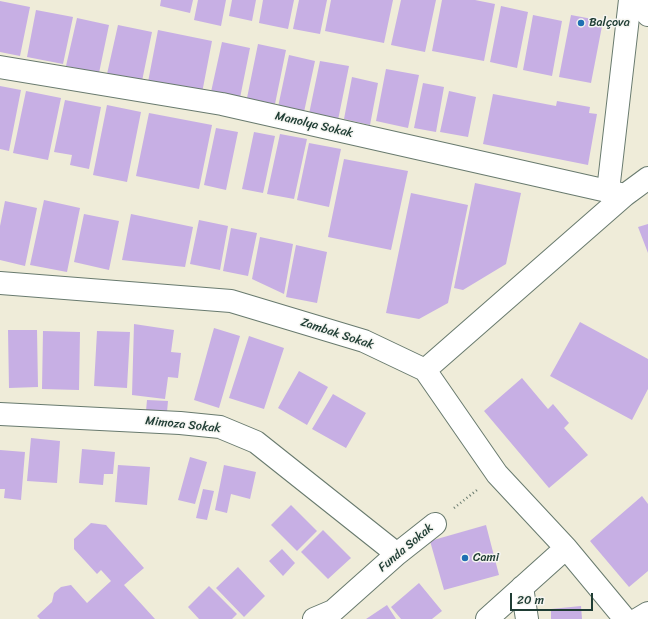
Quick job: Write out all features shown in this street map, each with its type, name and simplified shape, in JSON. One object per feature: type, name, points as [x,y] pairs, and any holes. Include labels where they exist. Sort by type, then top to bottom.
[{"type":"street","points":[[617,193],[630,0]]},
{"type":"street","points":[[635,0],[648,16]]},
{"type":"street","name":"Manolya Sokak","points":[[0,67],[222,104],[617,193]]},
{"type":"street","points":[[425,370],[617,193],[648,178]]},
{"type":"street","name":"Zambak Sokak","points":[[0,283],[231,301],[364,341],[425,370],[497,474],[566,548],[625,619]]},
{"type":"street","name":"Mimoza Sokak","points":[[0,414],[180,423],[220,427],[256,442],[397,554]]},
{"type":"street","name":"Funda Sokak","points":[[314,619],[334,611],[397,554],[435,524]]},
{"type":"street","points":[[487,619],[566,548]]},
{"type":"street","points":[[522,587],[527,619]]},
{"type":"street","points":[[638,619],[648,613]]},
{"type":"path","name":"Funda Sokak","points":[[435,524],[497,474]]},
{"type":"building","points":[[161,0],[193,0],[190,13],[160,6]]},
{"type":"building","points":[[198,0],[226,0],[221,26],[194,20]]},
{"type":"building","points":[[232,0],[256,0],[252,21],[229,16]]},
{"type":"building","points":[[263,0],[294,0],[288,29],[259,23]]},
{"type":"building","points":[[299,0],[327,0],[320,34],[293,29]]},
{"type":"building","points":[[331,0],[393,0],[384,43],[325,31]]},
{"type":"building","points":[[401,0],[436,0],[425,52],[391,45]]},
{"type":"building","points":[[442,0],[475,0],[495,4],[484,61],[432,51]]},
{"type":"building","points":[[0,1],[30,7],[20,56],[0,52]]},
{"type":"building","points":[[501,6],[528,12],[517,68],[490,62]]},
{"type":"building","points":[[36,10],[73,17],[63,64],[27,57]]},
{"type":"building","points":[[533,15],[562,21],[552,76],[523,70]]},
{"type":"building","points":[[571,15],[603,21],[591,83],[559,77]]},
{"type":"building","points":[[77,18],[109,25],[99,73],[66,66]]},
{"type":"building","points":[[118,25],[152,32],[142,81],[107,74]]},
{"type":"building","points":[[158,30],[212,41],[202,93],[148,82]]},
{"type":"building","points":[[222,42],[250,48],[240,98],[211,92]]},
{"type":"building","points":[[258,44],[286,50],[275,104],[247,98]]},
{"type":"building","points":[[289,55],[315,61],[304,112],[278,107]]},
{"type":"building","points":[[320,61],[349,66],[338,120],[309,114]]},
{"type":"building","points":[[386,69],[419,75],[408,128],[376,121]]},
{"type":"building","points":[[352,77],[378,83],[370,125],[344,119]]},
{"type":"building","points":[[423,83],[444,87],[436,132],[414,128]]},
{"type":"building","points":[[0,86],[21,90],[9,151],[0,149]]},
{"type":"building","points":[[26,91],[61,98],[48,160],[13,153]]},
{"type":"building","points":[[449,91],[476,97],[468,137],[440,132]]},
{"type":"building","points":[[493,94],[556,106],[557,101],[590,107],[589,113],[597,114],[588,165],[483,144]]},
{"type":"building","points":[[65,100],[101,107],[89,169],[70,165],[72,155],[54,152]]},
{"type":"building","points":[[107,105],[141,112],[127,182],[93,175]]},
{"type":"building","points":[[149,113],[212,125],[199,189],[136,176]]},
{"type":"building","points":[[216,128],[238,132],[226,190],[204,185]]},
{"type":"building","points":[[254,132],[275,136],[263,193],[242,189]]},
{"type":"building","points":[[280,134],[307,139],[294,199],[267,194]]},
{"type":"building","points":[[309,143],[341,149],[329,207],[297,200]]},
{"type":"building","points":[[344,159],[408,171],[391,250],[328,237]]},
{"type":"building","points":[[475,183],[521,193],[506,264],[463,290],[454,288]]},
{"type":"building","points":[[411,193],[468,205],[448,303],[419,319],[386,313]]},
{"type":"building","points":[[44,200],[80,208],[67,272],[30,265]]},
{"type":"building","points":[[5,201],[37,208],[25,266],[0,260],[0,226]]},
{"type":"building","points":[[84,214],[119,221],[109,270],[74,262]]},
{"type":"building","points":[[131,214],[193,227],[185,267],[122,260]]},
{"type":"building","points":[[199,220],[228,226],[220,270],[190,264]]},
{"type":"building","points":[[648,224],[648,253],[638,227]]},
{"type":"building","points":[[231,228],[257,233],[248,276],[223,271]]},
{"type":"building","points":[[260,237],[293,244],[284,294],[252,279]]},
{"type":"building","points":[[296,245],[327,252],[317,303],[286,297]]},
{"type":"building","points":[[580,322],[648,359],[648,389],[632,420],[550,376]]},
{"type":"building","points":[[134,324],[174,330],[171,352],[181,353],[178,378],[168,377],[165,399],[132,395]]},
{"type":"building","points":[[214,328],[240,336],[219,408],[194,400]]},
{"type":"building","points":[[8,330],[37,330],[38,387],[9,388]]},
{"type":"building","points":[[43,331],[80,332],[79,390],[42,389]]},
{"type":"building","points":[[97,331],[130,332],[127,388],[94,386]]},
{"type":"building","points":[[249,336],[284,348],[264,409],[229,398]]},
{"type":"building","points":[[299,371],[328,387],[307,425],[278,408]]},
{"type":"building","points":[[522,378],[548,409],[553,404],[569,423],[564,428],[588,455],[549,488],[484,411]]},
{"type":"building","points":[[333,394],[366,413],[346,448],[312,429]]},
{"type":"building","points":[[147,400],[168,401],[167,412],[146,411]]},
{"type":"building","points":[[31,438],[60,441],[57,483],[27,481]]},
{"type":"building","points":[[82,449],[115,452],[113,474],[104,474],[103,485],[79,483]]},
{"type":"building","points":[[0,450],[25,452],[21,500],[4,498],[5,489],[0,489]]},
{"type":"building","points":[[190,457],[207,462],[195,504],[178,500]]},
{"type":"building","points":[[118,465],[150,467],[147,505],[115,502]]},
{"type":"building","points":[[224,465],[256,472],[250,499],[231,494],[227,513],[215,510]]},
{"type":"building","points":[[203,489],[214,491],[207,520],[196,518]]},
{"type":"building","points":[[642,496],[648,504],[648,571],[629,587],[590,541]]},
{"type":"building","points":[[291,505],[317,531],[297,551],[271,525]]},
{"type":"building","points":[[91,523],[106,525],[144,568],[124,585],[155,619],[40,619],[37,616],[52,602],[54,593],[61,587],[71,585],[87,603],[111,581],[101,570],[97,574],[74,549],[74,539]]},
{"type":"building","name":"Cami","points":[[486,525],[499,575],[444,590],[430,541]]},
{"type":"building","points":[[323,530],[351,558],[328,579],[301,552]]},
{"type":"building","points":[[282,549],[295,563],[283,576],[269,561]]},
{"type":"building","points":[[238,567],[265,596],[244,617],[216,588]]},
{"type":"building","points":[[419,583],[442,611],[432,619],[401,619],[391,607]]},
{"type":"building","points":[[209,586],[237,614],[232,619],[199,619],[188,607]]},
{"type":"building","points":[[387,605],[396,619],[366,619]]},
{"type":"building","points":[[581,606],[582,619],[551,619],[551,609]]},
{"type":"place","name":"Balçova","points":[[581,23]]},
{"type":"place","name":"Cami","points":[[465,558]]}]
